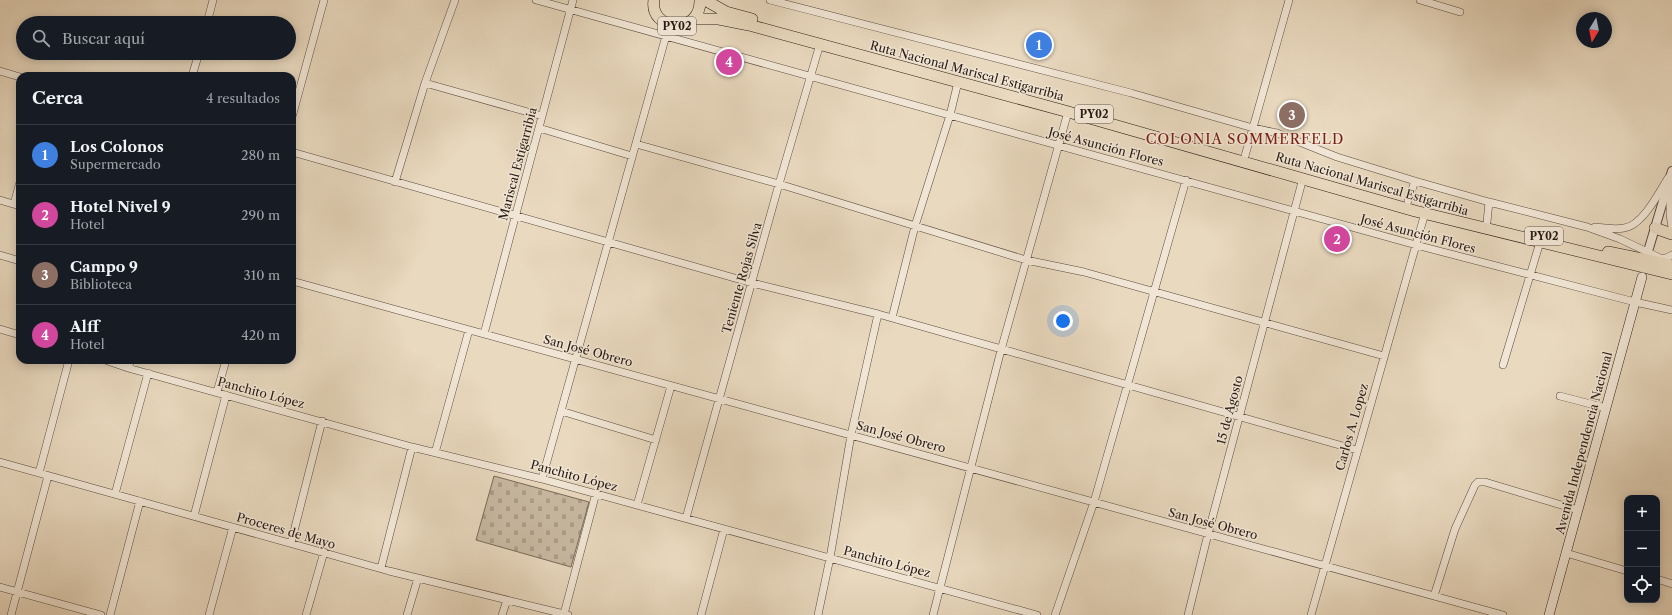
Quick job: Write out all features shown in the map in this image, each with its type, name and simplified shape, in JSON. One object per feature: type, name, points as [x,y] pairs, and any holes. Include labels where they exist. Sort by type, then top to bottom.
[{"type":"highway","name":"PY02","points":[[651,1],[658,16],[669,24],[676,26],[684,25],[695,18],[701,8],[700,0]]},
{"type":"highway","name":"Ruta Nacional Mariscal Estigarribia","points":[[705,0],[726,12],[1305,174],[1487,222],[1600,250],[1672,265]]},
{"type":"highway","name":"Ruta Nacional Mariscal Estigarribia","points":[[695,18],[719,19],[749,25],[1068,112],[1425,213],[1672,274]]},
{"type":"highway","points":[[1655,228],[1672,234]]},
{"type":"main road","name":"Avenida Independencia Nacional","points":[[1549,615],[1642,277]]},
{"type":"street","points":[[209,16],[213,0]]},
{"type":"street","points":[[296,102],[324,0]]},
{"type":"street","points":[[396,182],[425,84],[455,0]]},
{"type":"street","name":"José Asunción Flores","points":[[536,0],[1416,245],[1635,302],[1672,310]]},
{"type":"street","name":"Mariscal Estigarribia","points":[[484,334],[573,0]]},
{"type":"street","points":[[770,0],[1131,93],[1253,128],[1277,133],[1336,157],[1415,181],[1587,227],[1620,239],[1660,258],[1666,258],[1672,254]]},
{"type":"street","points":[[1245,156],[1289,0]]},
{"type":"street","points":[[1420,0],[1460,12]]},
{"type":"street","points":[[542,478],[669,24]]},
{"type":"street","name":"Teniente Rojas Silva","points":[[686,518],[779,184],[820,44]]},
{"type":"street","points":[[193,72],[196,60]]},
{"type":"street","points":[[0,72],[16,76]]},
{"type":"street","points":[[892,318],[915,226],[950,115],[958,82]]},
{"type":"street","points":[[425,84],[542,116]]},
{"type":"street","points":[[933,615],[1001,350],[1068,112]]},
{"type":"street","points":[[539,128],[632,156]]},
{"type":"street","points":[[636,144],[779,184],[1026,260],[1084,272],[1384,356]]},
{"type":"street","points":[[296,153],[752,283],[878,314],[1357,450]]},
{"type":"street","points":[[1671,173],[1670,215],[1672,227]]},
{"type":"street","points":[[1587,227],[1624,228],[1637,223],[1652,204],[1671,173]]},
{"type":"street","points":[[1650,248],[1671,173]]},
{"type":"street","name":"15 de Agosto","points":[[1188,615],[1208,534],[1303,178]]},
{"type":"street","points":[[1055,615],[1094,502],[1186,180]]},
{"type":"street","points":[[1408,201],[1415,181]]},
{"type":"street","points":[[0,200],[16,205]]},
{"type":"street","points":[[1487,222],[1490,202]]},
{"type":"street","name":"Carlos A. Lopez","points":[[1311,615],[1425,213]]},
{"type":"street","points":[[1503,365],[1540,242]]},
{"type":"street","points":[[0,255],[16,259]]},
{"type":"street","name":"San José Obrero","points":[[296,282],[1504,615]]},
{"type":"street","points":[[818,615],[830,558],[850,435],[878,314]]},
{"type":"street","points":[[0,329],[16,334]]},
{"type":"street","points":[[436,453],[469,330]]},
{"type":"street","points":[[39,473],[69,364]]},
{"type":"street","name":"Panchito López","points":[[116,364],[412,447],[542,478],[1038,615]]},
{"type":"street","points":[[128,368],[130,364]]},
{"type":"street","points":[[217,392],[225,364]]},
{"type":"street","points":[[115,494],[148,373]]},
{"type":"street","points":[[637,505],[671,386]]},
{"type":"street","points":[[194,516],[226,395]]},
{"type":"street","points":[[1560,396],[1606,408]]},
{"type":"street","points":[[561,411],[656,440]]},
{"type":"street","points":[[291,543],[322,421]]},
{"type":"street","points":[[381,568],[412,447]]},
{"type":"street","name":"Proceres de Mayo","points":[[0,462],[381,568],[566,615]]},
{"type":"street","points":[[11,615],[48,476]]},
{"type":"street","points":[[1434,596],[1455,529],[1475,485],[1478,482],[1485,482],[1578,510]]},
{"type":"street","points":[[566,615],[596,494]]},
{"type":"street","points":[[110,615],[140,501]]},
{"type":"street","points":[[209,615],[233,527]]},
{"type":"street","points":[[701,615],[724,529]]},
{"type":"street","points":[[306,615],[324,552]]},
{"type":"street","points":[[1566,553],[1624,570]]},
{"type":"street","points":[[407,615],[418,578]]},
{"type":"street","points":[[1660,581],[1672,584]]},
{"type":"street","points":[[0,587],[101,615]]},
{"type":"street","points":[[502,615],[507,600]]},
{"type":"green space","points":[[494,476],[589,502],[571,567],[476,540]]},
{"type":"place","name":"Los Colonos","points":[[1039,45]]},
{"type":"place","name":"Alff","points":[[729,62]]},
{"type":"place","name":"Campo 9","points":[[1292,115]]},
{"type":"place","name":"Hotel Nivel 9","points":[[1337,239]]},
{"type":"district","name":"COLONIA SOMMERFELD","points":[[1245,139]]}]
